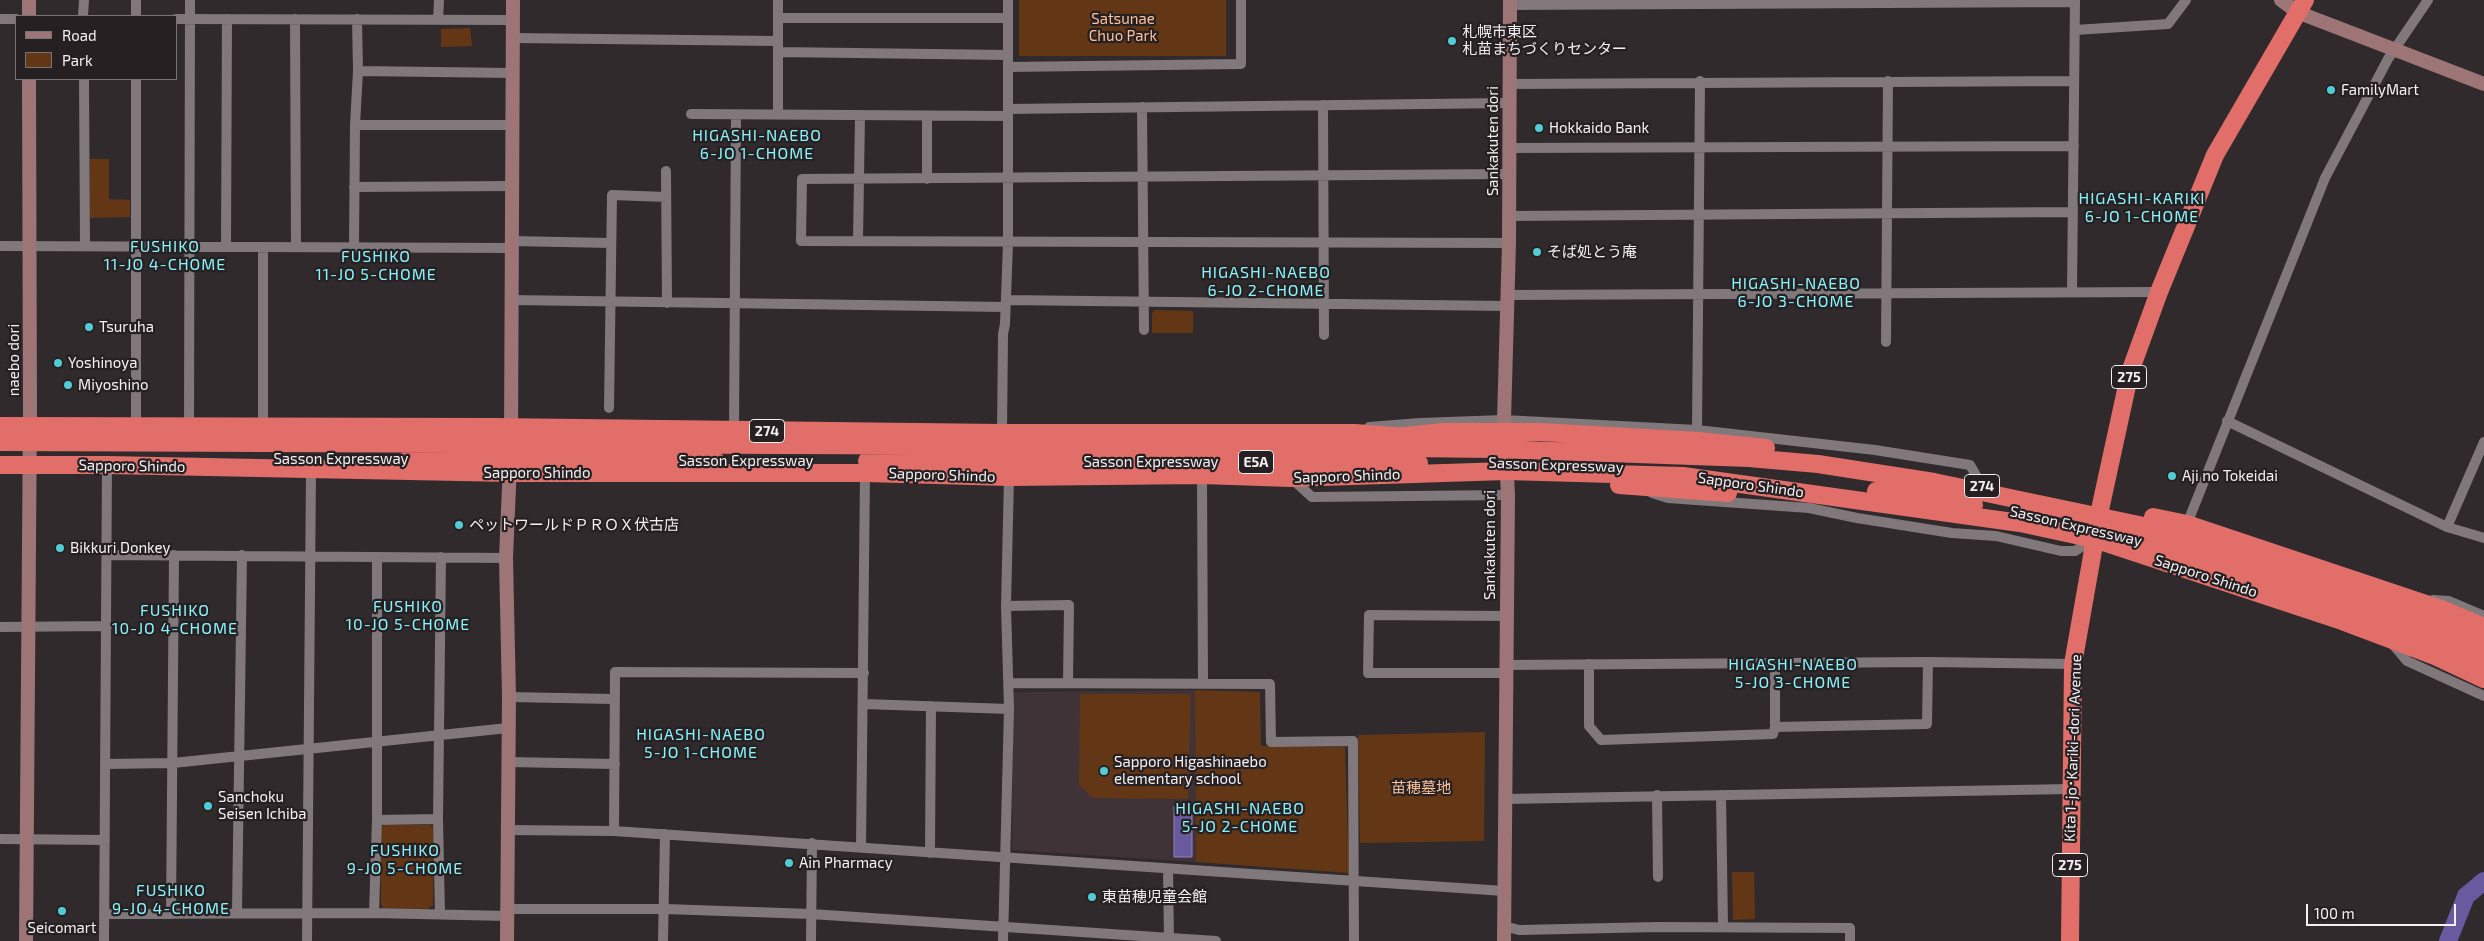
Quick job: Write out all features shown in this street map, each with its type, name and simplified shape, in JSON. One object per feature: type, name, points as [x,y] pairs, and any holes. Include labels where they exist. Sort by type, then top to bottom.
[{"type":"highway","name":"Kita 1-jo･Kariki-dori Avenue","points":[[2070,941],[2070,789],[2073,664],[2094,539],[2130,372],[2159,292],[2215,155],[2301,6]]},
{"type":"highway","name":"Sapporo Shindo","points":[[0,426],[263,426],[1002,433],[1355,433],[1888,480],[1944,482],[2039,493],[2187,524],[2444,610],[2484,627]]},
{"type":"highway","points":[[1313,447],[1443,432],[1541,432],[1698,440],[1921,470],[1944,482]]},
{"type":"highway","name":"Sasson Expressway","points":[[0,442],[1313,447],[1506,449],[1749,458],[1818,464],[1934,482],[2158,529],[2370,600],[2484,645]]},
{"type":"highway","name":"Sasson Expressway","points":[[0,458],[1572,464],[1733,474],[1930,498],[2008,511],[2096,529],[2228,565],[2348,607],[2484,662]]},
{"type":"highway","points":[[1323,462],[1814,499],[1970,527],[2020,523]]},
{"type":"highway","name":"Sapporo Shindo","points":[[0,465],[107,465],[510,474],[865,472],[1009,476],[1202,475],[1291,478],[1506,471],[1683,476],[2020,523],[2094,539],[2342,621],[2434,656],[2484,679]]},
{"type":"street","points":[[29,0],[29,15]]},
{"type":"street","points":[[83,15],[84,0]]},
{"type":"street","points":[[136,0],[136,15]]},
{"type":"street","points":[[189,426],[190,0]]},
{"type":"street","points":[[438,0],[438,20]]},
{"type":"street","points":[[507,941],[509,697],[506,558],[511,428],[513,0]]},
{"type":"street","points":[[778,0],[778,114]]},
{"type":"street","points":[[1002,433],[1008,243],[1008,0]]},
{"type":"street","points":[[1008,67],[1241,64],[1241,0]]},
{"type":"street","points":[[2075,30],[2168,24],[2186,0]]},
{"type":"street","points":[[2280,0],[2301,6],[2395,50],[2484,84]]},
{"type":"street","points":[[2187,524],[2325,178],[2395,50],[2428,0]]},
{"type":"street","points":[[1510,2],[2075,1],[2072,292]]},
{"type":"street","name":"Sankakuten dori","points":[[1504,941],[1508,494],[1504,420],[1509,243],[1510,2]]},
{"type":"street","points":[[779,18],[1008,18]]},
{"type":"street","points":[[0,19],[15,19]]},
{"type":"street","points":[[178,19],[513,20]]},
{"type":"street","points":[[226,247],[227,19]]},
{"type":"street","points":[[295,19],[296,247]]},
{"type":"street","points":[[354,247],[354,125],[358,71],[357,19]]},
{"type":"street","points":[[513,38],[777,41]]},
{"type":"street","points":[[778,52],[1008,55]]},
{"type":"street","points":[[358,71],[513,73]]},
{"type":"street","name":"naebo dori","points":[[26,941],[30,246],[29,80]]},
{"type":"street","points":[[84,80],[85,246]]},
{"type":"street","points":[[136,80],[136,426]]},
{"type":"street","points":[[1886,342],[1888,81]]},
{"type":"street","points":[[1509,84],[2074,81]]},
{"type":"street","points":[[1697,430],[1700,82]]},
{"type":"street","points":[[691,114],[927,116],[1142,107],[1509,103]]},
{"type":"street","points":[[1323,105],[1324,335]]},
{"type":"street","points":[[1142,107],[1144,330]]},
{"type":"street","points":[[734,431],[733,304],[736,115]]},
{"type":"street","points":[[858,241],[860,115]]},
{"type":"street","points":[[926,179],[927,116]]},
{"type":"street","points":[[354,125],[512,125]]},
{"type":"street","points":[[1509,148],[2074,146]]},
{"type":"street","points":[[666,171],[667,303]]},
{"type":"street","points":[[1509,174],[802,179],[801,241],[1324,244],[1509,243]]},
{"type":"street","points":[[354,187],[512,186]]},
{"type":"street","points":[[609,408],[612,195],[666,197]]},
{"type":"street","points":[[1508,216],[2072,212]]},
{"type":"street","points":[[0,246],[354,247],[611,243]]},
{"type":"street","points":[[263,247],[263,426]]},
{"type":"street","points":[[511,300],[733,304],[1144,302],[1325,304],[1698,295],[2159,292]]},
{"type":"street","points":[[1301,434],[1420,423],[1504,420],[1697,430],[1875,450],[1970,465],[1982,486]]},
{"type":"street","points":[[2227,421],[2447,527],[2484,538]]},
{"type":"street","points":[[2447,527],[2481,455],[2484,442]]},
{"type":"street","points":[[104,941],[108,554],[107,465]]},
{"type":"street","points":[[307,941],[307,748],[311,470]]},
{"type":"street","points":[[861,847],[865,472]]},
{"type":"street","points":[[1627,474],[1654,494],[1668,498],[1809,508],[1857,518],[1952,533],[1996,536],[2061,551],[2075,551],[2094,539]]},
{"type":"street","points":[[1202,475],[1203,683]]},
{"type":"street","points":[[1004,941],[1004,859],[1009,709],[1006,606],[1009,476]]},
{"type":"street","points":[[1291,478],[1312,497],[1508,494]]},
{"type":"street","points":[[108,554],[506,558]]},
{"type":"street","points":[[171,914],[174,555]]},
{"type":"street","points":[[237,912],[242,555]]},
{"type":"street","points":[[374,913],[377,820],[377,557]]},
{"type":"street","points":[[440,914],[438,819],[441,557]]},
{"type":"street","points":[[2409,599],[2449,601],[2484,616]]},
{"type":"street","points":[[1006,606],[1069,605],[1068,682]]},
{"type":"street","points":[[1506,616],[1369,615],[1368,673],[1506,669],[1589,664],[1928,662],[2073,664]]},
{"type":"street","points":[[0,627],[107,626]]},
{"type":"street","points":[[2388,638],[2407,661],[2484,696]]},
{"type":"street","points":[[1775,727],[1927,724],[1928,662]]},
{"type":"street","points":[[1589,664],[1589,726],[1601,740],[1773,734],[1775,727],[1775,663]]},
{"type":"street","points":[[614,831],[615,672],[864,673]]},
{"type":"street","points":[[1009,683],[1270,684],[1271,742],[1353,742],[1354,941]]},
{"type":"street","points":[[509,697],[614,699]]},
{"type":"street","points":[[864,704],[1009,709]]},
{"type":"street","points":[[930,853],[931,706]]},
{"type":"street","points":[[105,764],[173,763],[508,728]]},
{"type":"street","points":[[508,762],[615,764]]},
{"type":"street","points":[[1505,799],[2070,789]]},
{"type":"street","points":[[1657,795],[1658,877]]},
{"type":"street","points":[[1721,795],[1722,927]]},
{"type":"street","points":[[377,820],[438,819]]},
{"type":"street","points":[[507,830],[614,831],[665,834],[812,843],[1004,859],[1504,891]]},
{"type":"street","points":[[663,941],[665,834]]},
{"type":"street","points":[[0,840],[105,840]]},
{"type":"street","points":[[811,941],[812,843]]},
{"type":"street","points":[[1168,869],[1169,939]]},
{"type":"street","points":[[104,914],[237,912],[440,914],[665,909],[811,914],[1216,941]]},
{"type":"street","points":[[1504,926],[1519,930],[1722,927],[1850,928],[1850,941]]},
{"type":"shaded area","name":"Sapporo Higashinaebo elementary school","points":[[1195,690],[1196,862],[1012,850],[1013,692]]},
{"type":"shaded area","points":[[1174,807],[1192,807],[1192,857],[1174,857]]},
{"type":"green space","name":"Satsunae Chuo Park","points":[[1019,0],[1226,0],[1226,56],[1019,56]]},
{"type":"green space","points":[[470,28],[472,46],[441,47],[441,29]]},
{"type":"green space","points":[[90,159],[109,159],[109,199],[130,200],[130,217],[90,218]]},
{"type":"green space","points":[[1155,310],[1193,311],[1193,333],[1152,333],[1152,313]]},
{"type":"green space","points":[[1195,690],[1260,692],[1261,746],[1345,747],[1349,873],[1196,862]]},
{"type":"green space","points":[[1080,694],[1191,694],[1188,799],[1093,798],[1079,785]]},
{"type":"green space","name":"苗穂墓地","points":[[1485,732],[1484,841],[1360,843],[1358,735]]},
{"type":"green space","points":[[385,825],[430,825],[434,829],[433,905],[428,909],[383,908],[381,904],[381,827]]},
{"type":"green space","points":[[1732,872],[1754,872],[1755,919],[1733,920]]},
{"type":"waterway","points":[[2448,941],[2466,896],[2484,881]]},
{"type":"place","name":"札幌市東区 札苗まちづくりセンター","points":[[1452,41]]},
{"type":"place","name":"FamilyMart","points":[[2331,90]]},
{"type":"place","name":"Hokkaido Bank","points":[[1539,128]]},
{"type":"place","name":"そば処とう庵","points":[[1537,252]]},
{"type":"place","name":"Tsuruha","points":[[89,327]]},
{"type":"place","name":"Yoshinoya","points":[[58,363]]},
{"type":"place","name":"Miyoshino","points":[[68,385]]},
{"type":"place","name":"Aji no Tokeidai","points":[[2172,476]]},
{"type":"place","name":"ペットワールドＰＲＯＸ伏古店","points":[[459,525]]},
{"type":"place","name":"Bikkuri Donkey","points":[[60,548]]},
{"type":"place","name":"Sapporo Higashinaebo elementary school","points":[[1104,771]]},
{"type":"place","name":"Sanchoku Seisen Ichiba","points":[[208,806]]},
{"type":"place","name":"Ain Pharmacy","points":[[789,863]]},
{"type":"place","name":"東苗穂児童会館","points":[[1092,897]]},
{"type":"place","name":"Seicomart","points":[[62,911]]},
{"type":"district","name":"HIGASHI-NAEBO 6-JO 1-CHOME","points":[[757,145]]},
{"type":"district","name":"HIGASHI-KARIKI 6-JO 1-CHOME","points":[[2142,208]]},
{"type":"district","name":"FUSHIKO 11-JO 4-CHOME","points":[[165,256]]},
{"type":"district","name":"FUSHIKO 11-JO 5-CHOME","points":[[376,266]]},
{"type":"district","name":"HIGASHI-NAEBO 6-JO 2-CHOME","points":[[1266,282]]},
{"type":"district","name":"HIGASHI-NAEBO 6-JO 3-CHOME","points":[[1796,293]]},
{"type":"district","name":"FUSHIKO 10-JO 5-CHOME","points":[[408,616]]},
{"type":"district","name":"FUSHIKO 10-JO 4-CHOME","points":[[175,620]]},
{"type":"district","name":"HIGASHI-NAEBO 5-JO 3-CHOME","points":[[1793,674]]},
{"type":"district","name":"HIGASHI-NAEBO 5-JO 1-CHOME","points":[[701,744]]},
{"type":"district","name":"HIGASHI-NAEBO 5-JO 2-CHOME","points":[[1240,818]]},
{"type":"district","name":"FUSHIKO 9-JO 5-CHOME","points":[[405,860]]},
{"type":"district","name":"FUSHIKO 9-JO 4-CHOME","points":[[171,900]]}]
